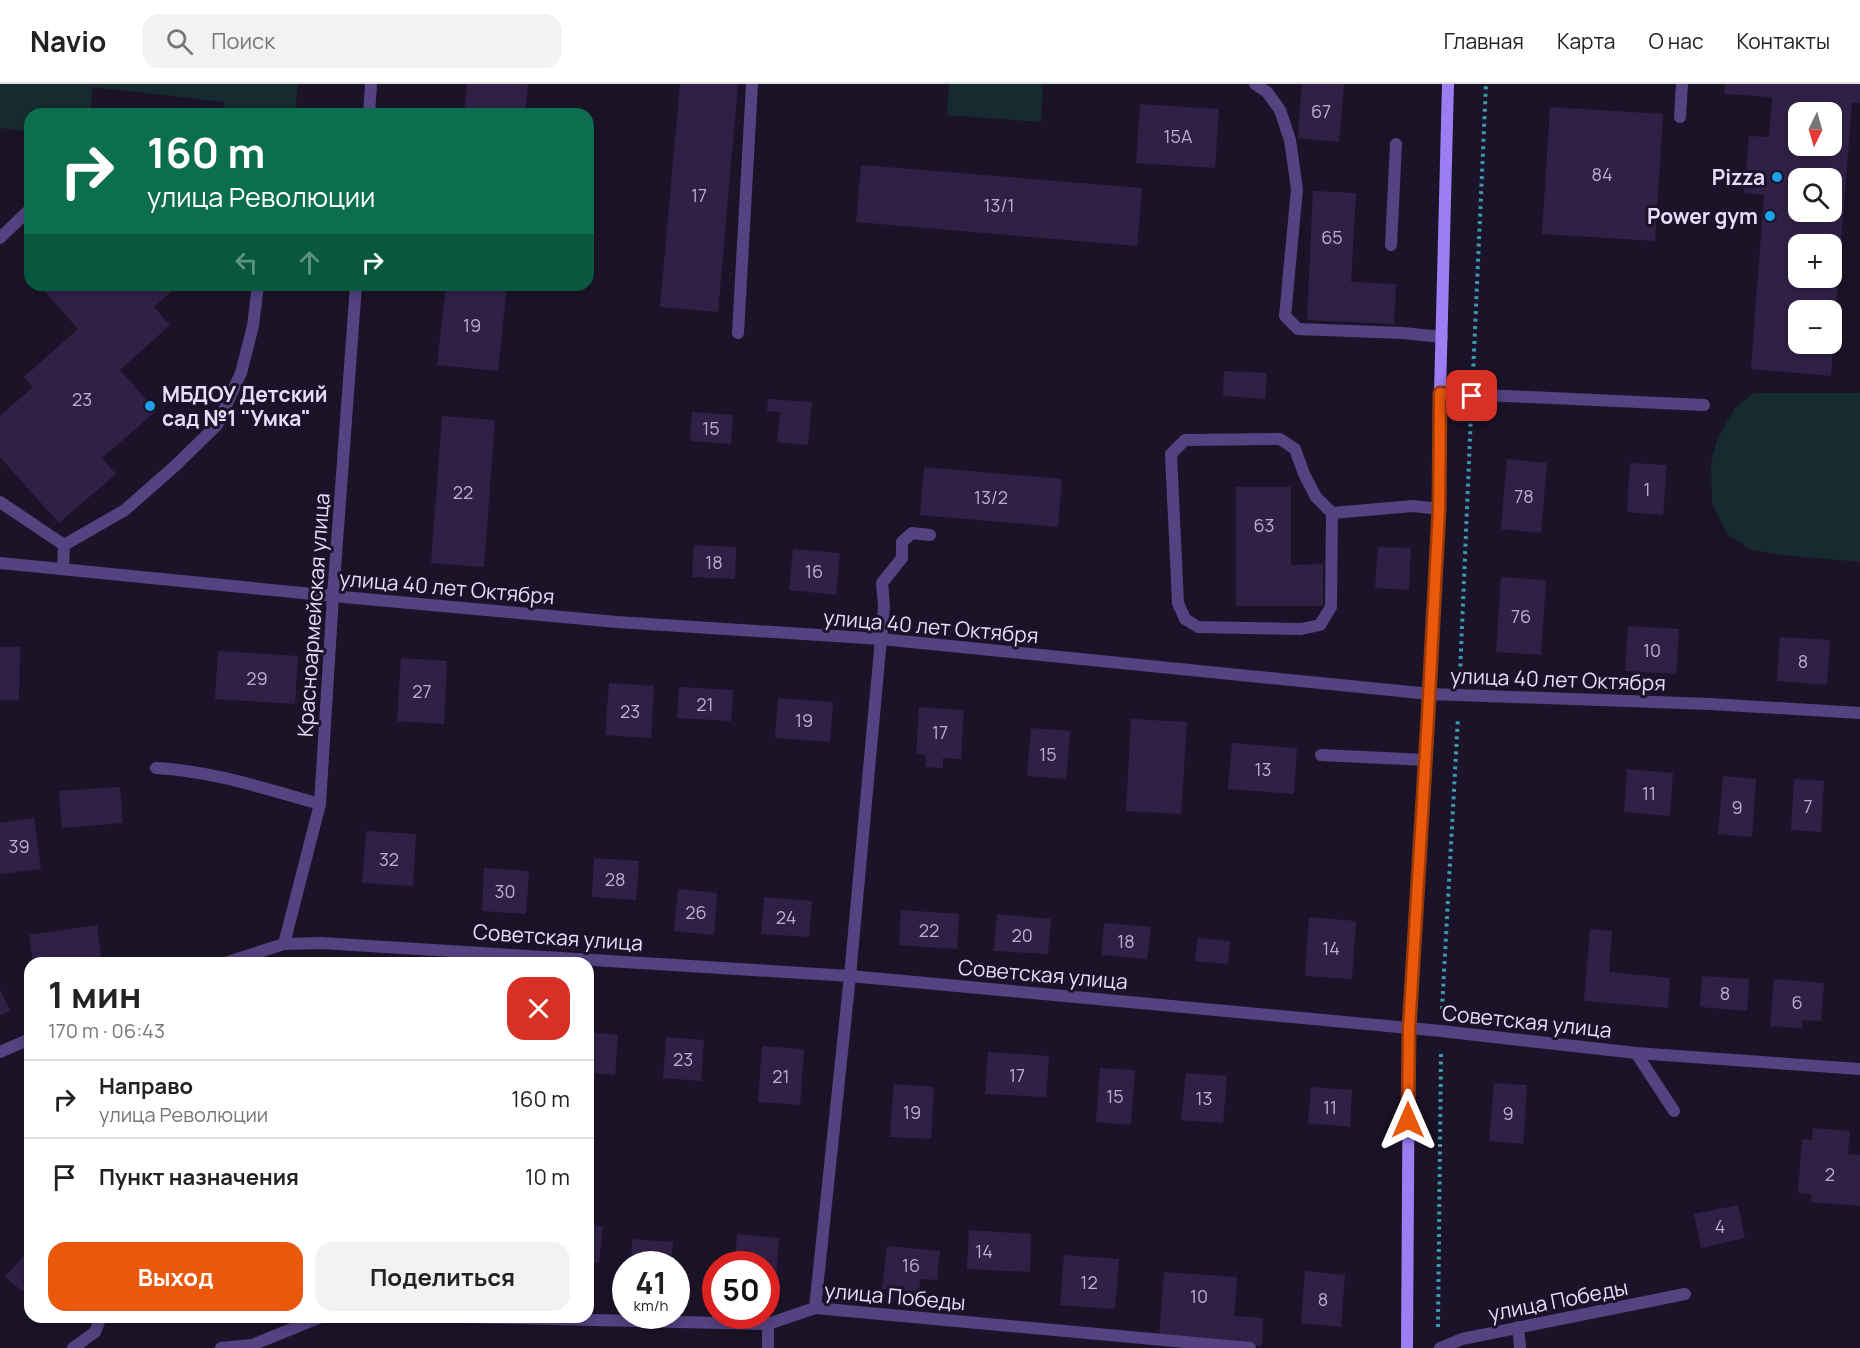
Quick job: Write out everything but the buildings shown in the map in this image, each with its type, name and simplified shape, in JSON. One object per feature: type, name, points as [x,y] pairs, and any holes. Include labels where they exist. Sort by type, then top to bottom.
[{"type":"main road","points":[[1407,1348],[1409,1029],[1439,509],[1448,84]]},
{"type":"street","points":[[369,108],[371,84]]},
{"type":"street","points":[[738,333],[752,84]]},
{"type":"street","points":[[1255,84],[1267,92],[1280,110],[1290,140],[1297,189],[1285,316],[1298,329],[1403,333],[1442,337]]},
{"type":"street","points":[[1680,117],[1682,84]]},
{"type":"street","points":[[1391,245],[1396,144]]},
{"type":"street","points":[[0,238],[24,215]]},
{"type":"street","points":[[64,545],[124,510],[176,465],[217,424],[241,373],[253,326],[257,291]]},
{"type":"street","name":"Красноармейская улица","points":[[284,944],[320,804],[356,291]]},
{"type":"street","points":[[1440,393],[1704,405]]},
{"type":"street","points":[[1332,513],[1331,607],[1320,625],[1301,629],[1198,627],[1185,619],[1178,603],[1171,454],[1185,440],[1280,439],[1295,449],[1316,497],[1332,513],[1413,506],[1439,509]]},
{"type":"street","points":[[0,502],[64,545]]},
{"type":"street","points":[[815,1308],[850,976],[884,606],[882,582],[902,558],[902,542],[912,533],[930,535]]},
{"type":"street","points":[[63,569],[64,545]]},
{"type":"street","name":"улица 40 лет Октября","points":[[0,563],[617,622],[881,639],[1430,694],[1710,704],[1860,713]]},
{"type":"street","points":[[1321,754],[1426,760]]},
{"type":"street","points":[[156,768],[187,769],[320,804]]},
{"type":"street","name":"Советская улица","points":[[244,957],[284,944],[352,944],[554,957]]},
{"type":"street","name":"Советская улица","points":[[594,960],[850,976],[1636,1053],[1860,1069]]},
{"type":"street","points":[[0,1052],[24,1042]]},
{"type":"street","points":[[1636,1053],[1674,1111]]},
{"type":"street","name":"улица Победы","points":[[1440,1348],[1462,1339],[1685,1294]]},
{"type":"street","name":"улица Победы","points":[[780,1320],[815,1308],[1250,1348]]},
{"type":"street","name":"улица Победы","points":[[594,1320],[702,1322]]},
{"type":"street","points":[[73,1348],[95,1332],[99,1323]]},
{"type":"street","points":[[221,1348],[252,1345],[306,1323]]},
{"type":"street","points":[[1518,1327],[1520,1348]]},
{"type":"street","points":[[768,1329],[768,1348]]},
{"type":"green space","points":[[0,84],[298,84],[296,108],[224,108],[224,102],[93,87],[91,108],[24,108],[24,131],[0,128]]},
{"type":"green space","points":[[949,84],[1043,84],[1041,122],[947,115]]},
{"type":"green space","points":[[1754,393],[1860,393],[1860,562],[1752,550],[1728,535],[1712,503],[1711,463],[1718,437],[1735,408]]},
{"type":"place","name":"Pizza","points":[[1777,177]]},
{"type":"place","name":"Power gym","points":[[1770,216]]},
{"type":"place","name":"МБДОУ Детский сад №1 \"Умка\"","points":[[150,406]]},
{"type":"route","points":[[1408,1120],[1409,1029],[1439,509],[1440,393],[1472,396]]}]
